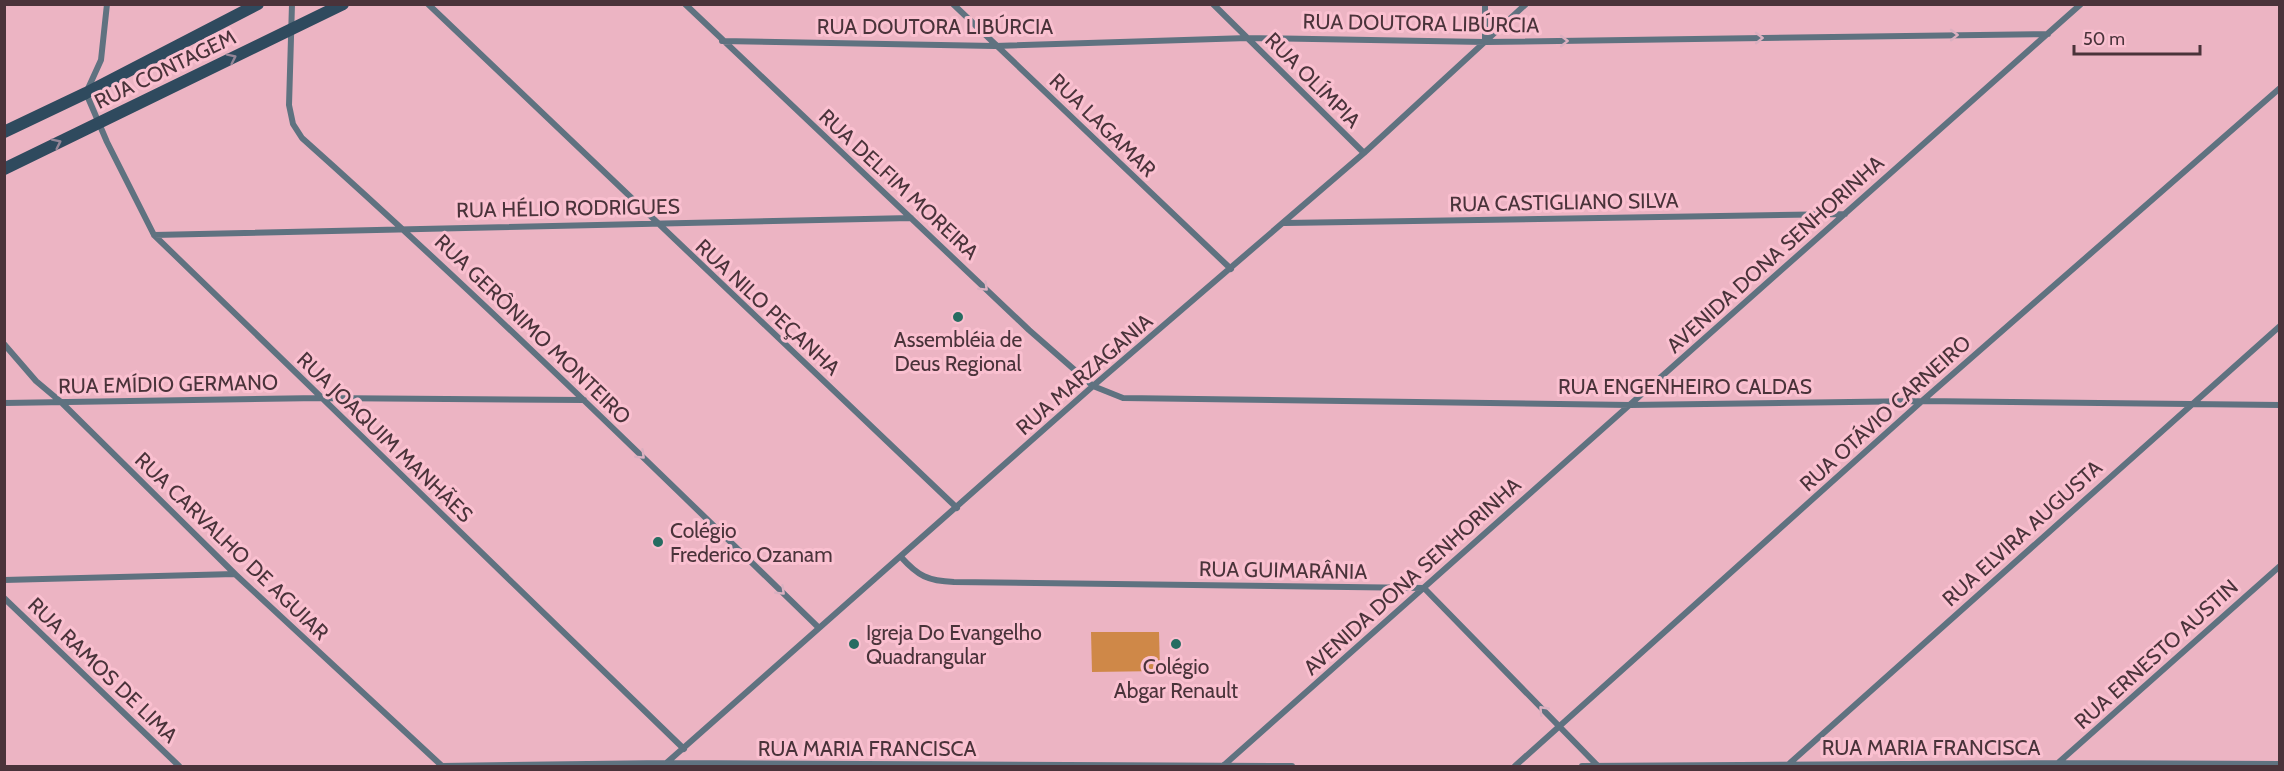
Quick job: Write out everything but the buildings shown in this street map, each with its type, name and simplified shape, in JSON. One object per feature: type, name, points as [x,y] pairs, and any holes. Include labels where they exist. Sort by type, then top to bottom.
[{"type":"street","points":[[86,93],[101,60],[106,4]]},
{"type":"street","name":"RUA CONTAGEM","points":[[4,132],[86,93],[258,4]]},
{"type":"street","name":"RUA GERÔNIMO MONTEIRO","points":[[292,4],[289,105],[293,124],[302,138],[402,228],[584,400],[818,627]]},
{"type":"street","name":"RUA NILO PEÇANHA","points":[[428,4],[957,508]]},
{"type":"street","name":"RUA DELFIM MOREIRA","points":[[685,4],[1029,330],[1093,386]]},
{"type":"street","name":"RUA LAGAMAR","points":[[952,4],[1231,269]]},
{"type":"street","name":"RUA OLÍMPIA","points":[[1213,4],[1364,153]]},
{"type":"street","points":[[1485,4],[1485,42]]},
{"type":"street","name":"RUA MARZAGANIA","points":[[665,765],[818,627],[957,508],[1093,386],[1364,153],[1526,4]]},
{"type":"street","name":"AVENIDA DONA SENHORINHA","points":[[1223,766],[2081,4]]},
{"type":"street","name":"RUA CONTAGEM","points":[[4,170],[340,5]]},
{"type":"street","name":"RUA DOUTORA LIBÚRCIA","points":[[722,41],[995,46],[1248,38],[1485,42],[2048,34]]},
{"type":"street","name":"RUA OTÁVIO CARNEIRO","points":[[1515,766],[1922,401],[2280,88]]},
{"type":"street","name":"RUA JOAQUIM MANHÃES","points":[[86,93],[107,142],[154,235],[684,749]]},
{"type":"street","name":"RUA CASTIGLIANO SILVA","points":[[1284,223],[1845,214]]},
{"type":"street","name":"RUA HÉLIO RODRIGUES","points":[[154,235],[912,218]]},
{"type":"street","name":"RUA ELVIRA AUGUSTA","points":[[1788,765],[2280,326]]},
{"type":"street","name":"RUA CARVALHO DE AGUIAR","points":[[4,344],[36,381],[61,402],[234,574],[442,766]]},
{"type":"street","name":"RUA ENGENHEIRO CALDAS","points":[[1093,386],[1123,398],[1161,399],[1630,405],[1922,401],[2280,405]]},
{"type":"street","name":"RUA EMÍDIO GERMANO","points":[[4,403],[320,398],[584,400]]},
{"type":"street","name":"RUA GUIMARÂNIA","points":[[901,557],[926,578],[954,582],[1424,588]]},
{"type":"street","name":"RUA ERNESTO AUSTIN","points":[[2056,765],[2280,566]]},
{"type":"street","points":[[4,580],[234,574]]},
{"type":"street","points":[[1424,588],[1599,766]]},
{"type":"street","name":"RUA RAMOS DE LIMA","points":[[4,598],[179,766]]},
{"type":"street","name":"RUA MARIA FRANCISCA","points":[[1582,766],[2280,764]]},
{"type":"street","name":"RUA MARIA FRANCISCA","points":[[442,766],[1292,766]]},
{"type":"shaded area","points":[[1091,632],[1159,632],[1160,671],[1092,672]]},
{"type":"place","name":"Assembléia de Deus Regional","points":[[958,317]]},
{"type":"place","name":"Colégio Frederico Ozanam","points":[[658,542]]},
{"type":"place","name":"Igreja Do Evangelho Quadrangular","points":[[854,644]]},
{"type":"place","name":"Colégio Abgar Renault","points":[[1176,644]]}]
